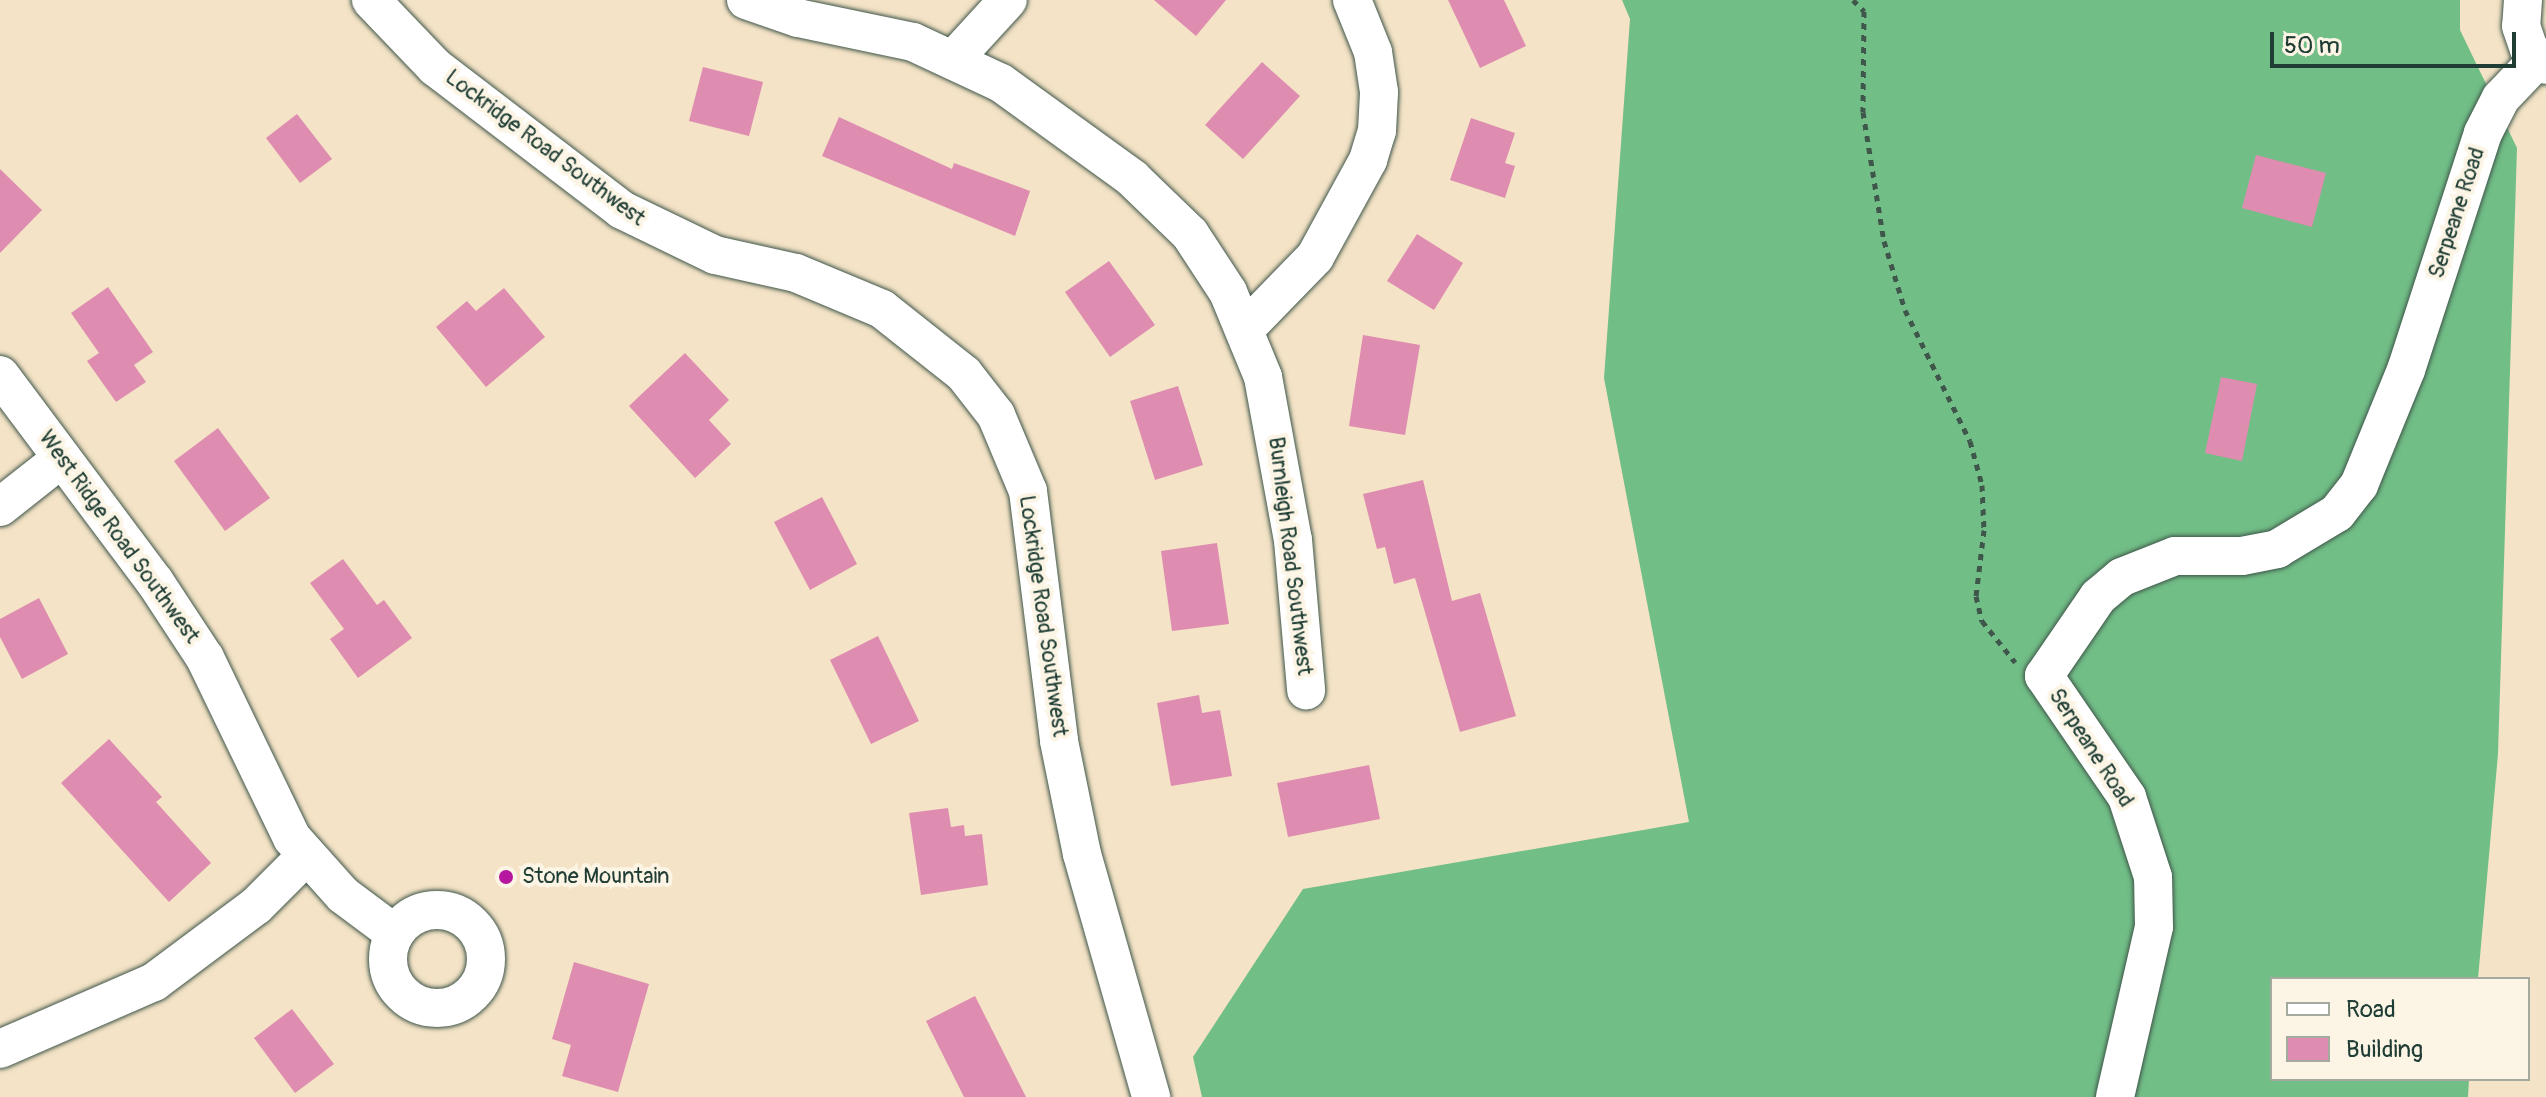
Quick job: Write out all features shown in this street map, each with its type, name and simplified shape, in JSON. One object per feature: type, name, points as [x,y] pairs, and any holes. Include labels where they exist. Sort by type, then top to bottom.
[{"type":"street","name":"Lockridge Road Southwest","points":[[371,0],[435,67],[622,210],[715,255],[796,273],[882,309],[964,374],[996,415],[1028,491],[1059,741],[1082,854],[1151,1097]]},
{"type":"street","name":"Burnleigh Road Southwest","points":[[746,0],[798,18],[913,42],[1001,83],[1057,120],[1132,178],[1190,234],[1246,328],[1275,433],[1293,540],[1306,690]]},
{"type":"street","points":[[953,60],[1008,0]]},
{"type":"street","points":[[1246,328],[1315,257],[1368,160],[1377,131],[1379,92],[1373,52],[1352,0]]},
{"type":"street","points":[[2523,0],[2521,26],[2542,62]]},
{"type":"street","name":"Serpeane Road","points":[[2115,1097],[2151,941],[2153,877],[2127,797],[2044,676],[2098,597],[2122,577],[2175,556],[2242,556],[2277,549],[2337,513],[2359,485],[2406,370],[2483,133],[2501,98],[2542,62]]},
{"type":"street","name":"West Ridge Road Southwest","points":[[0,375],[205,658],[260,780],[306,856],[343,895],[394,933]]},
{"type":"street","points":[[0,507],[62,458]]},
{"type":"street","points":[[0,1049],[154,982],[256,906],[306,856]]},
{"type":"path","points":[[1853,0],[1864,11],[1863,112],[1884,241],[1905,310],[1970,441],[1982,485],[1984,530],[1976,596],[1982,621],[2015,662],[2044,676]]},
{"type":"green space","points":[[1622,0],[2460,0],[2460,30],[2517,148],[2498,754],[2478,977],[2270,977],[2270,1081],[2469,1081],[2468,1097],[1202,1097],[1193,1057],[1303,889],[1689,822],[1604,378],[1630,19]]},
{"type":"building","points":[[1154,0],[1226,0],[1196,36]]},
{"type":"building","points":[[1448,0],[1504,0],[1526,46],[1480,68]]},
{"type":"building","points":[[1262,62],[1300,96],[1243,159],[1205,125]]},
{"type":"building","points":[[703,67],[763,82],[749,136],[689,121]]},
{"type":"building","points":[[297,114],[332,159],[300,183],[266,138]]},
{"type":"building","points":[[839,117],[952,169],[954,163],[1030,191],[1015,236],[822,156]]},
{"type":"building","points":[[1471,118],[1515,133],[1505,163],[1515,166],[1505,198],[1450,180]]},
{"type":"building","points":[[2256,155],[2326,173],[2312,227],[2242,208]]},
{"type":"building","points":[[0,169],[42,210],[0,253]]},
{"type":"building","points":[[1417,234],[1463,263],[1434,310],[1387,281]]},
{"type":"building","points":[[1109,261],[1155,325],[1110,357],[1065,292]]},
{"type":"building","points":[[108,287],[153,352],[134,365],[146,382],[116,402],[87,361],[99,353],[71,313]]},
{"type":"building","points":[[504,288],[545,337],[486,387],[436,327],[467,301],[476,311]]},
{"type":"building","points":[[1363,335],[1420,345],[1405,435],[1349,426]]},
{"type":"building","points":[[685,353],[729,400],[709,420],[731,444],[695,478],[629,406]]},
{"type":"building","points":[[2221,377],[2257,384],[2242,461],[2205,453]]},
{"type":"building","points":[[1178,386],[1203,465],[1155,480],[1130,401]]},
{"type":"building","points":[[218,428],[270,498],[225,531],[174,461]]},
{"type":"building","points":[[1423,480],[1452,601],[1480,593],[1516,716],[1460,732],[1415,578],[1394,584],[1385,547],[1377,549],[1363,494]]},
{"type":"building","points":[[822,497],[857,564],[810,590],[774,522]]},
{"type":"building","points":[[1217,543],[1229,624],[1172,631],[1161,551]]},
{"type":"building","points":[[343,559],[377,605],[384,600],[412,638],[358,678],[330,639],[344,629],[310,583]]},
{"type":"building","points":[[39,598],[68,654],[22,679],[0,637],[0,619]]},
{"type":"building","points":[[878,636],[919,721],[871,744],[830,660]]},
{"type":"building","points":[[1199,695],[1202,713],[1220,710],[1232,776],[1171,786],[1157,703]]},
{"type":"building","points":[[109,739],[162,797],[156,802],[211,863],[169,902],[61,783]]},
{"type":"building","points":[[1369,765],[1380,819],[1288,837],[1277,783]]},
{"type":"building","points":[[948,808],[951,827],[964,825],[965,836],[982,834],[988,885],[921,895],[909,813]]},
{"type":"building","points":[[574,962],[649,984],[618,1092],[562,1076],[571,1045],[552,1039]]},
{"type":"building","points":[[975,996],[1026,1097],[964,1097],[926,1021]]},
{"type":"building","points":[[292,1009],[334,1064],[295,1093],[254,1038]]},
{"type":"place","name":"Stone Mountain","points":[[506,877]]}]
